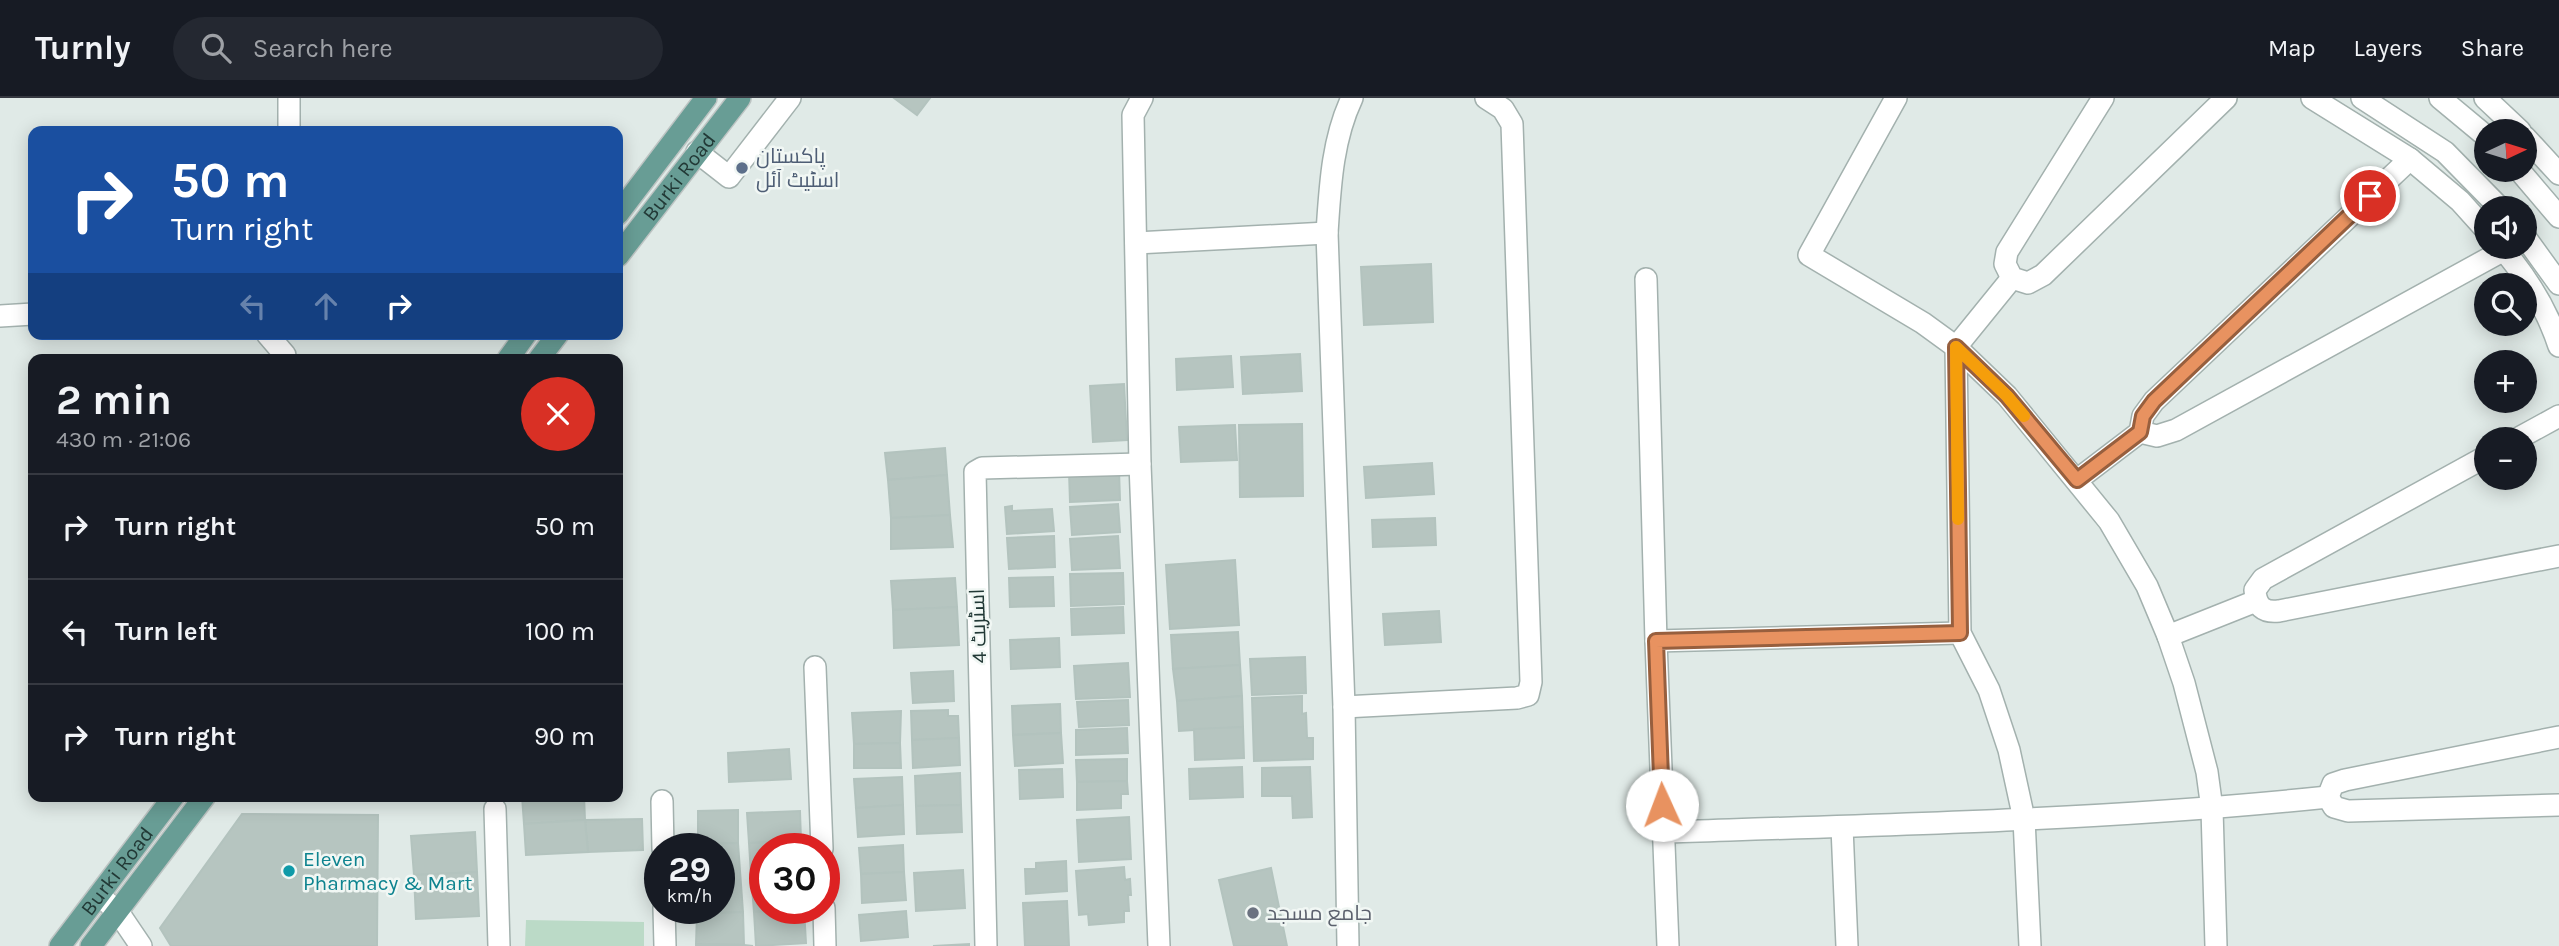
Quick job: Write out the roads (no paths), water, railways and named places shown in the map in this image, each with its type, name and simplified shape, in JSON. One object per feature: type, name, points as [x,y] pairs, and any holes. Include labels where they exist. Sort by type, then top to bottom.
[{"type":"main road","name":"Burki Road","points":[[623,207],[706,98]]},
{"type":"main road","name":"Burki Road","points":[[623,249],[740,98]]},
{"type":"main road","points":[[543,354],[553,340]]},
{"type":"main road","name":"Burki Road","points":[[60,946],[169,802]]},
{"type":"main road","name":"Burki Road","points":[[92,946],[200,802]]},
{"type":"street","points":[[289,98],[289,126]]},
{"type":"street","points":[[697,152],[729,177],[789,98]]},
{"type":"street","points":[[1348,946],[1344,707],[1327,233],[1332,169],[1347,108],[1352,98]]},
{"type":"street","points":[[1344,707],[1517,698],[1528,695],[1531,682],[1512,124],[1503,109],[1486,98]]},
{"type":"street","points":[[1896,98],[1809,255],[1923,323],[1956,347],[2007,396],[2109,521],[2147,586],[2168,636],[2207,772],[2212,809],[2216,946]]},
{"type":"street","points":[[2103,98],[2007,252],[2006,264],[2012,278],[2028,283],[2043,275],[2226,98]]},
{"type":"street","points":[[2312,98],[2410,159],[2460,201],[2474,217]]},
{"type":"street","points":[[2362,98],[2445,152],[2474,179]]},
{"type":"street","points":[[2440,98],[2474,126]]},
{"type":"street","points":[[2485,98],[2507,119]]},
{"type":"street","points":[[1136,104],[1140,464],[1159,946]]},
{"type":"street","points":[[2538,151],[2559,174]]},
{"type":"street","points":[[2077,480],[2140,432],[2143,416],[2154,401],[2410,159]]},
{"type":"street","points":[[2460,201],[2477,182],[2489,196]]},
{"type":"street","points":[[2529,182],[2559,217]]},
{"type":"street","points":[[1136,243],[1327,233]]},
{"type":"street","points":[[2537,254],[2559,284]]},
{"type":"street","points":[[2140,432],[2157,436],[2176,430],[2482,259]]},
{"type":"street","points":[[2510,259],[2540,302],[2559,346]]},
{"type":"street","points":[[2012,278],[1956,347],[1960,633],[1989,690],[2009,750],[2024,819],[2030,946]]},
{"type":"street","points":[[1646,279],[1668,946]]},
{"type":"street","points":[[0,316],[28,314]]},
{"type":"street","points":[[272,340],[284,354]]},
{"type":"street","points":[[2537,428],[2559,416]]},
{"type":"street","points":[[2474,463],[2263,579],[2255,590],[2256,601],[2261,608],[2269,612],[2279,611],[2559,556]]},
{"type":"street","name":"اسٹریٹ 4","points":[[986,946],[975,472],[982,468],[1140,464]]},
{"type":"street","points":[[2168,636],[2256,601]]},
{"type":"street","points":[[1656,641],[1960,633]]},
{"type":"street","points":[[815,667],[821,833]]},
{"type":"street","points":[[2328,797],[2333,784],[2345,780],[2559,737]]},
{"type":"street","points":[[1663,832],[2024,819],[2212,809],[2328,797]]},
{"type":"street","points":[[2328,797],[2334,807],[2348,811],[2559,805]]},
{"type":"street","points":[[662,801],[663,833]]},
{"type":"street","points":[[495,809],[499,946]]},
{"type":"street","points":[[1842,827],[1847,946]]},
{"type":"street","points":[[99,895],[118,912],[141,946]]},
{"type":"street","points":[[664,924],[665,946]]},
{"type":"street","points":[[824,924],[825,946]]},
{"type":"place","name":"پاکستان اسٹیٹ آئل","points":[[742,168]]},
{"type":"place","name":"Eleven Pharmacy & Mart","points":[[289,871]]},
{"type":"place","name":"جامع مسجد","points":[[1253,913]]}]
